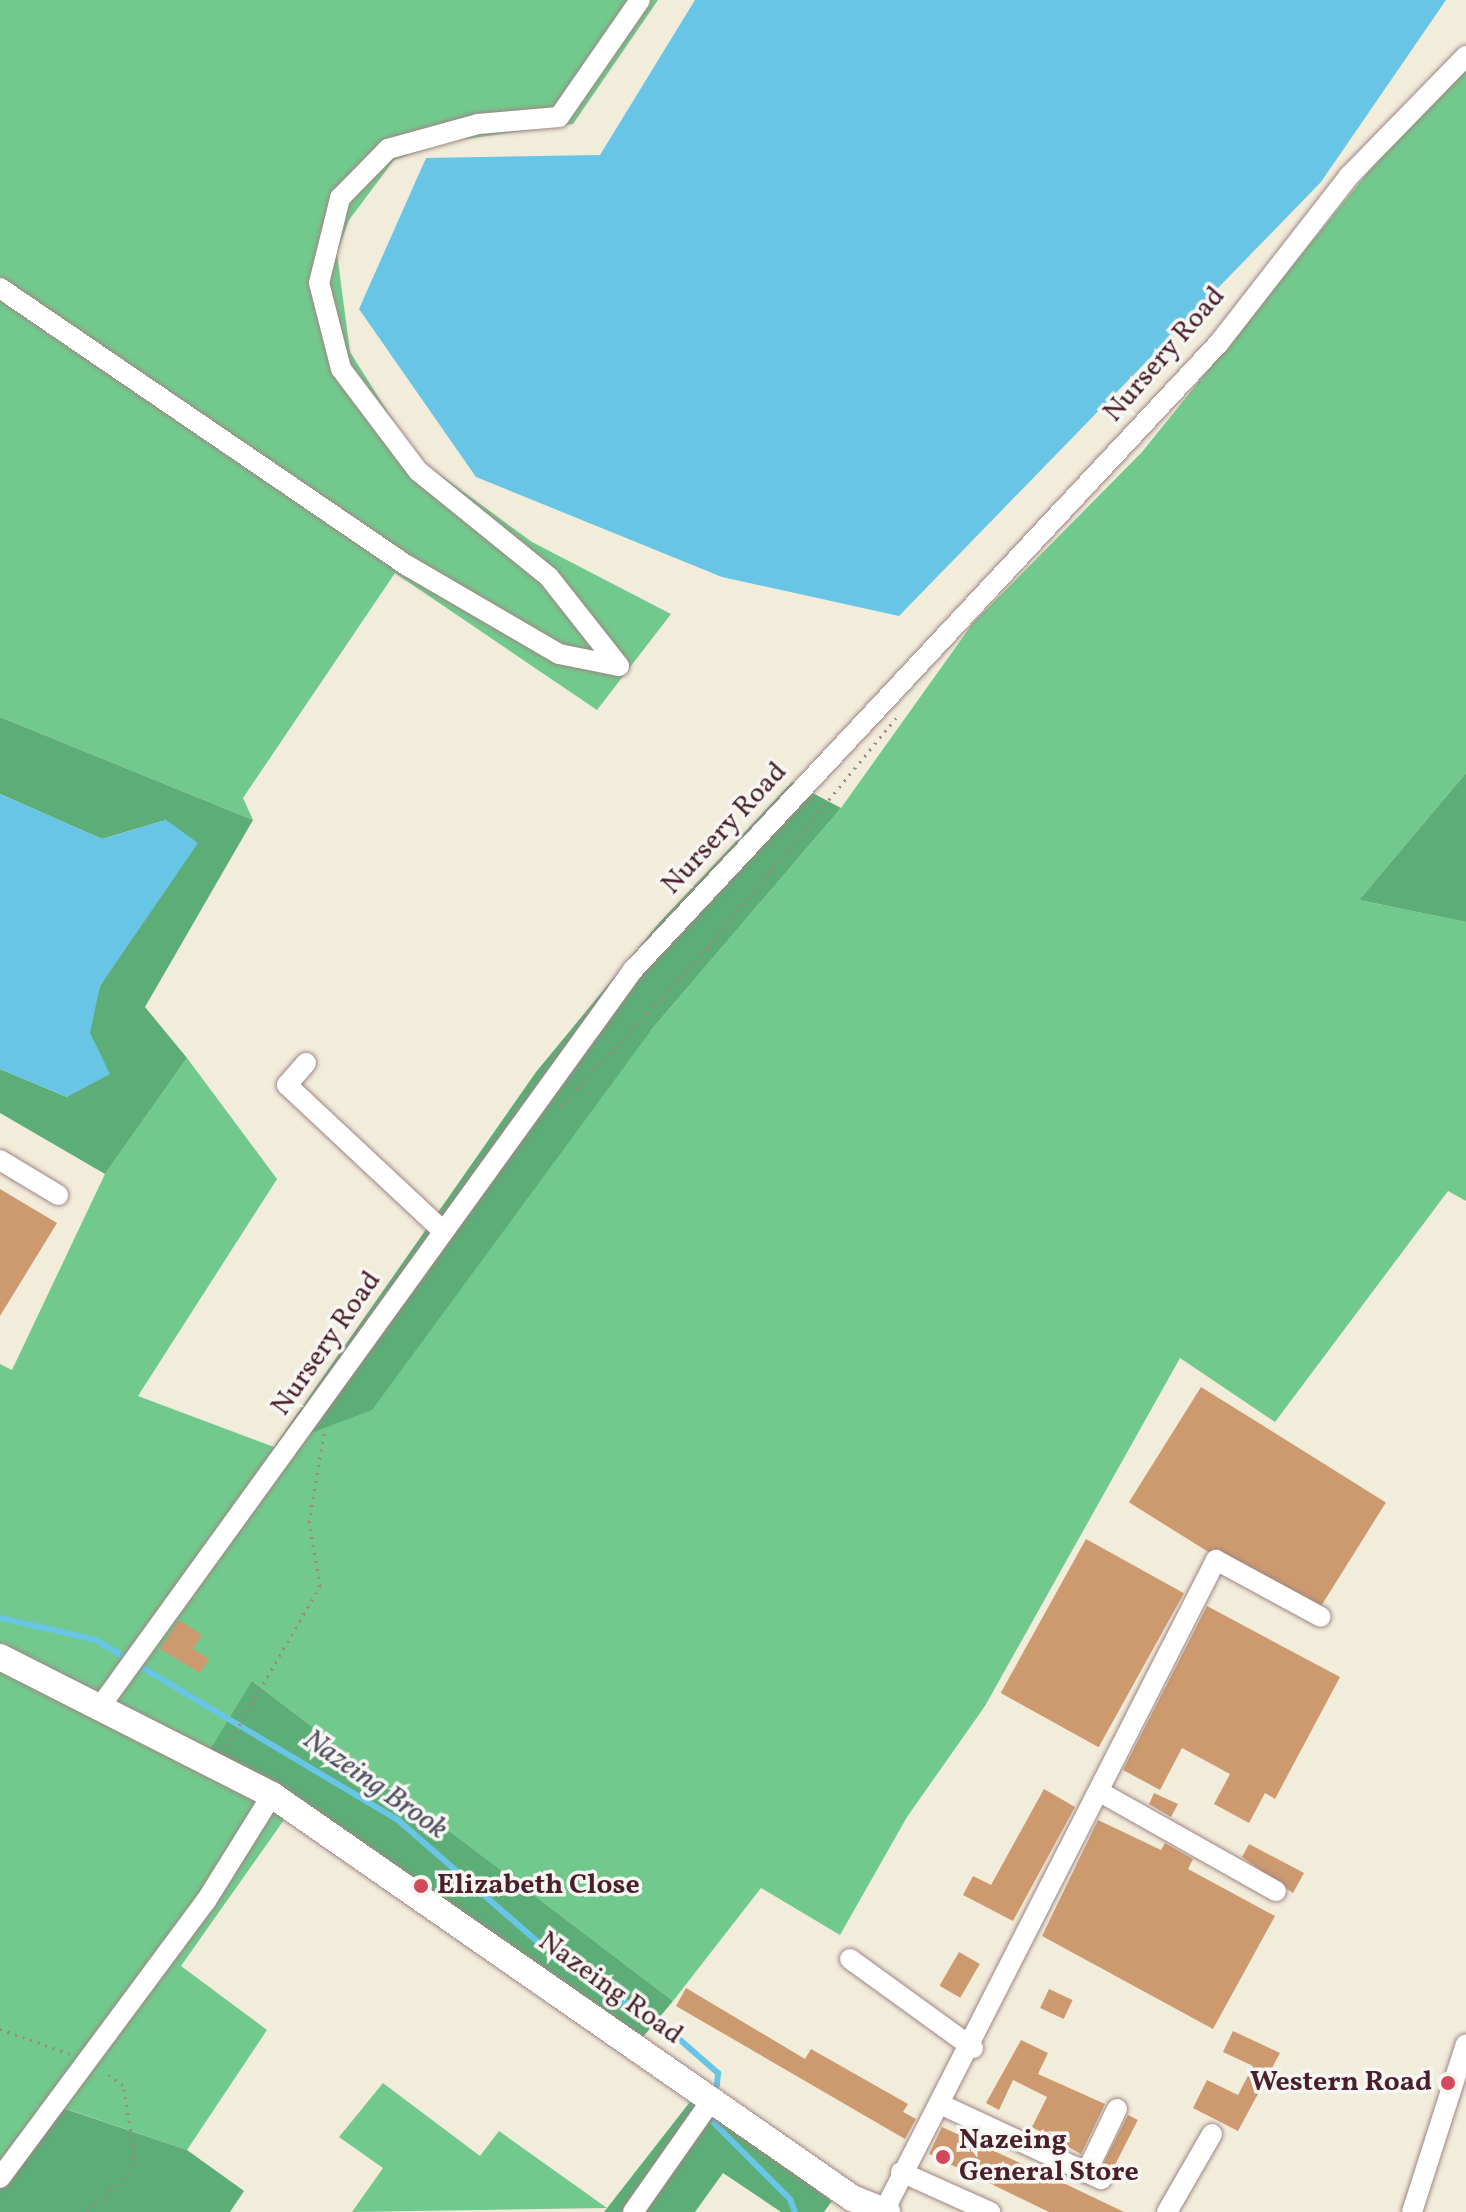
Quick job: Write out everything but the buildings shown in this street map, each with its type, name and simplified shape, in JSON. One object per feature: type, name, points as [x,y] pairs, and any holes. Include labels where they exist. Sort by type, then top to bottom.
[{"type":"main road","name":"Nazeing Road","points":[[0,1657],[102,1704],[272,1795],[711,2101],[847,2205],[885,2211]]},
{"type":"street","points":[[0,288],[408,566],[559,654],[619,666],[549,577],[418,471],[341,369],[319,283],[340,198],[388,149],[478,124],[559,117],[640,0]]},
{"type":"street","name":"Nursery Road","points":[[102,1704],[138,1647],[633,970],[886,694],[1219,343],[1349,176],[1466,56]]},
{"type":"street","points":[[306,1063],[287,1085],[442,1230]]},
{"type":"street","points":[[0,1160],[58,1195]]},
{"type":"street","points":[[885,2211],[901,2172],[973,2048],[1216,1560],[1321,1617]]},
{"type":"street","points":[[1100,1792],[1276,1891]]},
{"type":"street","points":[[0,2178],[206,1901],[272,1795]]},
{"type":"street","points":[[850,1959],[973,2048]]},
{"type":"street","points":[[1412,2212],[1466,2044]]},
{"type":"street","points":[[633,2212],[711,2101]]},
{"type":"street","points":[[940,2104],[1094,2176],[1117,2109]]},
{"type":"street","points":[[1167,2212],[1212,2134]]},
{"type":"street","points":[[901,2172],[990,2212]]},
{"type":"path","points":[[552,1117],[903,717],[886,694]]},
{"type":"path","points":[[222,1754],[320,1586],[309,1522],[326,1429]]},
{"type":"path","points":[[0,2029],[39,2048],[91,2059],[123,2085],[135,2154],[128,2174],[87,2212]]},
{"type":"green space","points":[[0,0],[658,0],[573,124],[444,142],[394,160],[349,220],[337,253],[350,352],[416,457],[532,542],[671,614],[597,710],[395,573],[243,798],[253,820],[0,717]]},
{"type":"green space","points":[[1466,67],[1466,773],[1359,900],[1466,922],[1466,1201],[1448,1191],[1275,1422],[1180,1358],[985,1706],[907,1817],[840,1935],[761,1888],[673,2001],[252,1681],[286,1817],[181,1966],[267,2030],[187,2150],[55,2105],[0,2176],[0,1364],[12,1370],[105,1174],[187,1058],[277,1179],[138,1396],[274,1447],[652,1029],[841,808],[973,623],[1142,452],[1402,130]]},
{"type":"green space","points":[[0,717],[253,820],[145,1007],[187,1058],[105,1174],[0,1113],[0,1069],[67,1097],[100,986],[144,917],[166,820],[102,839],[0,794]]},
{"type":"green space","points":[[1466,773],[1466,922],[1359,900]]},
{"type":"green space","points":[[792,782],[841,808],[652,1029],[372,1410],[274,1447],[536,1072],[659,923]]},
{"type":"green space","points":[[252,1681],[673,2001],[628,2055],[286,1817],[197,1771]]},
{"type":"green space","points":[[383,2083],[480,2156],[499,2131],[607,2208],[352,2212],[383,2168],[339,2137]]},
{"type":"green space","points":[[693,2098],[832,2201],[824,2212],[781,2212],[723,2173],[695,2212],[604,2212]]},
{"type":"green space","points":[[54,2105],[187,2150],[244,2191],[230,2212],[0,2212],[0,2179]]},
{"type":"water","points":[[695,0],[1446,0],[1321,182],[899,616],[722,577],[476,477],[359,309],[426,158],[600,155]]},
{"type":"water","points":[[0,794],[102,839],[166,820],[198,843],[100,986],[90,1033],[110,1074],[67,1097],[0,1069]]},
{"type":"waterway","name":"Nazeing Brook","points":[[0,1618],[96,1640],[398,1820],[538,1942],[679,2039],[718,2073],[717,2085]]},
{"type":"waterway","name":"Nazeing Brook","points":[[714,2123],[790,2199],[795,2212]]},
{"type":"place","name":"Elizabeth Close","points":[[421,1886]]},
{"type":"place","name":"Western Road","points":[[1448,2083]]},
{"type":"place","name":"Nazeing General Store","points":[[943,2157]]}]
